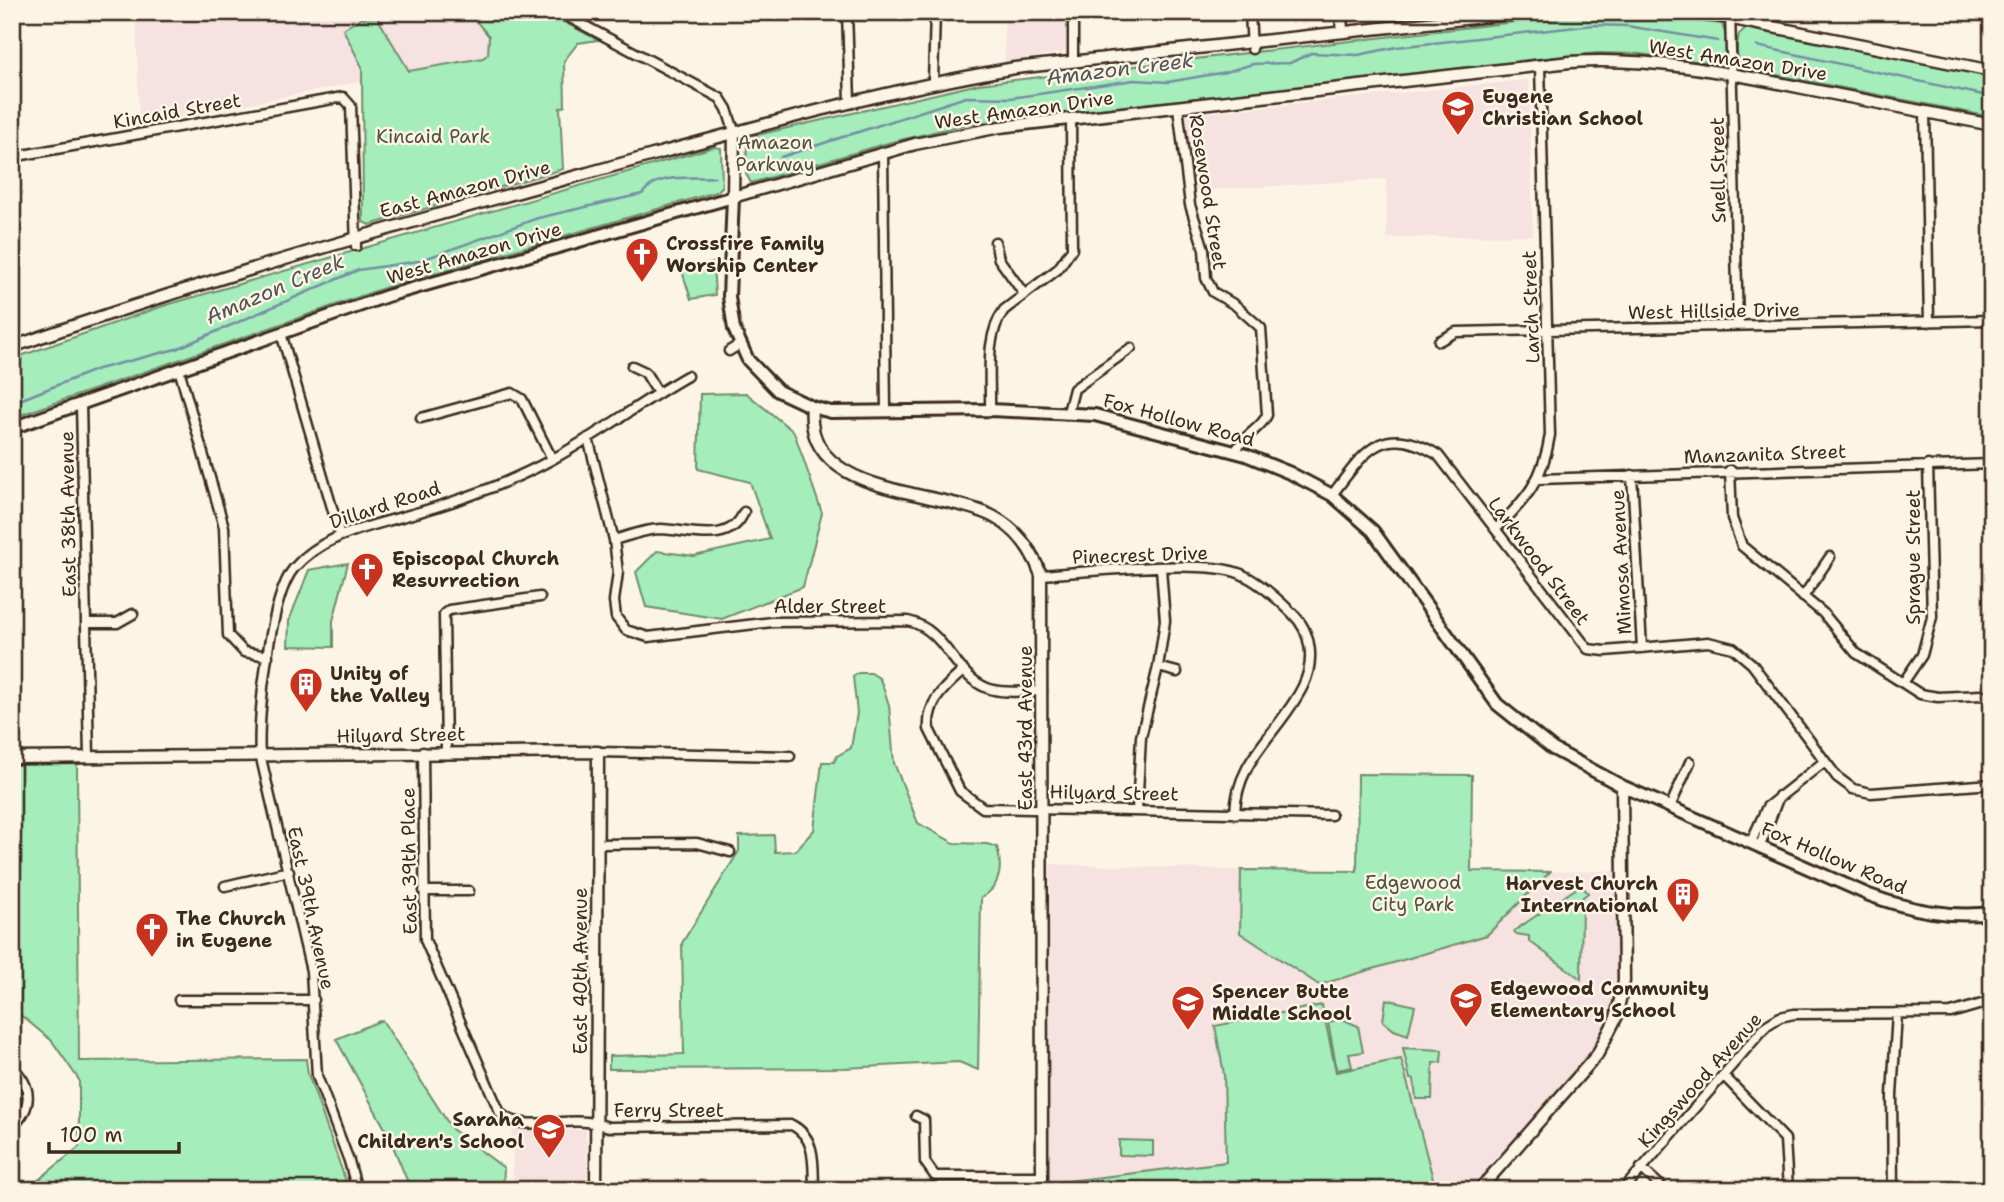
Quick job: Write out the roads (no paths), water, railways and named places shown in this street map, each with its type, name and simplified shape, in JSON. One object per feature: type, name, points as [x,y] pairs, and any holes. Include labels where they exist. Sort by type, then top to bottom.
[{"type":"main road","name":"Fox Hollow Road","points":[[733,197],[730,313],[740,345],[762,376],[778,391],[812,407],[831,412],[1068,412],[1138,424],[1235,452],[1290,473],[1332,495],[1385,543],[1497,704],[1553,749],[1622,786],[1869,895],[1909,908],[1944,915],[1992,913]]},
{"type":"main road","name":"West Amazon Drive","points":[[12,428],[281,333],[468,272],[733,197]]},
{"type":"street","points":[[559,12],[719,98],[725,104],[734,131]]},
{"type":"street","points":[[786,15],[845,12],[850,102]]},
{"type":"street","points":[[933,82],[935,12]]},
{"type":"street","points":[[1073,12],[1073,61]]},
{"type":"street","points":[[1250,12],[1251,45]]},
{"type":"street","points":[[1340,12],[1342,31]]},
{"type":"street","name":"East Amazon Drive","points":[[12,347],[355,242],[734,131],[933,82],[1073,61],[1251,45],[1342,31],[1528,12]]},
{"type":"street","points":[[1698,12],[1730,15],[1992,71]]},
{"type":"street","name":"Snell Street","points":[[1730,15],[1738,326]]},
{"type":"street","name":"West Amazon Drive","points":[[733,197],[940,137],[1540,66],[1624,60],[1680,65],[1731,74],[1992,125]]},
{"type":"street","name":"Larch Street","points":[[1496,529],[1521,504],[1539,479],[1550,435],[1540,66]]},
{"type":"street","name":"Kincaid Street","points":[[12,158],[339,97],[346,99],[351,106],[355,242]]},
{"type":"street","name":"Rosewood Street","points":[[1178,107],[1191,205],[1203,242],[1208,284],[1213,292],[1258,323],[1265,339],[1267,415],[1262,424],[1245,436],[1235,452]]},
{"type":"street","points":[[1925,112],[1930,322]]},
{"type":"street","points":[[990,410],[993,330],[1004,310],[1058,269],[1072,249],[1071,120]]},
{"type":"street","name":"Fox Hollow Road","points":[[733,197],[734,131]]},
{"type":"street","points":[[883,153],[886,410]]},
{"type":"street","points":[[995,242],[999,259],[1024,294]]},
{"type":"street","name":"West Hillside Drive","points":[[1439,341],[1456,332],[1992,320]]},
{"type":"street","points":[[281,333],[340,535]]},
{"type":"street","points":[[729,351],[740,345]]},
{"type":"street","points":[[1068,412],[1074,389],[1131,348]]},
{"type":"street","points":[[632,366],[645,372],[657,393]]},
{"type":"street","points":[[178,369],[224,527],[228,635],[243,652],[268,656]]},
{"type":"street","name":"Dillard Road","points":[[260,754],[260,726],[268,656],[279,600],[292,570],[312,552],[340,535],[454,501],[552,459],[687,376]]},
{"type":"street","points":[[421,418],[512,393],[522,399],[552,459]]},
{"type":"street","name":"East 38th Avenue","points":[[81,404],[89,756]]},
{"type":"street","name":"East 43rd Avenue","points":[[812,407],[813,428],[821,448],[849,475],[994,517],[1023,541],[1034,556],[1041,575],[1042,1190]]},
{"type":"street","points":[[588,438],[614,540],[660,529],[695,534],[723,532],[738,524],[744,512]]},
{"type":"street","name":"Larkwood Street","points":[[1332,495],[1372,446],[1404,440],[1421,444],[1438,455],[1588,649],[1605,651],[1708,642],[1733,648],[1752,664],[1844,784],[1871,793],[1992,785]]},
{"type":"street","name":"Manzanita Street","points":[[1539,479],[1992,464]]},
{"type":"street","name":"Sprague Street","points":[[1903,683],[1922,655],[1932,617],[1928,465]]},
{"type":"street","points":[[1730,471],[1732,518],[1738,539],[1758,562],[1828,618],[1856,653],[1926,696],[1982,695],[1992,698]]},
{"type":"street","name":"Mimosa Avenue","points":[[1632,475],[1642,648]]},
{"type":"street","name":"Alder Street","points":[[614,540],[618,572],[614,601],[620,624],[641,637],[772,622],[908,621],[921,624],[935,633],[975,681],[993,690],[1042,691]]},
{"type":"street","points":[[1803,597],[1830,557]]},
{"type":"street","points":[[1137,811],[1141,737],[1166,621],[1161,568]]},
{"type":"street","name":"Pinecrest Drive","points":[[1041,575],[1161,568],[1222,569],[1241,573],[1290,611],[1307,635],[1310,665],[1292,706],[1241,775],[1235,792],[1235,814]]},
{"type":"street","points":[[446,751],[442,617],[449,610],[540,597]]},
{"type":"street","name":"East 38th Avenue","points":[[87,623],[124,622],[133,614]]},
{"type":"street","points":[[1158,667],[1177,672]]},
{"type":"street","name":"Hilyard Street","points":[[964,670],[936,697],[928,719],[932,739],[955,783],[967,798],[983,808],[1331,816]]},
{"type":"street","name":"Hilyard Street","points":[[12,758],[446,751],[790,756]]},
{"type":"street","name":"East 39th Place","points":[[423,752],[424,927],[428,951],[495,1105],[506,1119]]},
{"type":"street","name":"East 40th Avenue","points":[[596,1190],[598,752]]},
{"type":"street","name":"East 39th Avenue","points":[[260,754],[308,952],[314,1000],[317,1076],[357,1190]]},
{"type":"street","points":[[1756,844],[1767,807],[1825,761]]},
{"type":"street","points":[[1670,807],[1690,762]]},
{"type":"street","points":[[1479,1190],[1597,1055],[1616,1018],[1624,981],[1622,786]]},
{"type":"street","points":[[598,844],[696,843],[730,852]]},
{"type":"street","points":[[225,886],[289,871]]},
{"type":"street","points":[[424,891],[469,891]]},
{"type":"street","points":[[179,1000],[314,1000]]},
{"type":"street","name":"Kingswood Avenue","points":[[1623,1190],[1767,1025],[1780,1017],[1794,1014],[1951,1013],[1992,1001]]},
{"type":"street","points":[[1893,1190],[1892,1095],[1897,1013]]},
{"type":"street","points":[[12,1067],[25,1082],[29,1100],[23,1117],[12,1127]]},
{"type":"street","points":[[1723,1075],[1785,1139],[1788,1190]]},
{"type":"street","points":[[916,1116],[924,1119],[925,1162],[935,1176],[1042,1176]]},
{"type":"street","name":"Ferry Street","points":[[506,1119],[519,1123],[596,1124],[609,1127],[792,1125],[808,1139],[813,1152],[814,1190]]},
{"type":"street","name":"Kingswood Avenue","points":[[1641,1168],[1665,1190]]},
{"type":"waterway","name":"Amazon Creek","points":[[781,157],[966,97],[1011,98],[1134,80],[1168,82],[1226,72],[1253,64],[1290,63],[1311,53],[1358,55],[1397,47],[1594,25],[1627,26],[1718,41]]},
{"type":"waterway","name":"Amazon Creek","points":[[1757,46],[1992,97]]},
{"type":"waterway","name":"Amazon Creek","points":[[12,403],[98,369],[176,349],[358,270],[419,261],[538,218],[642,194],[649,187],[666,179],[715,177]]},
{"type":"place","name":"Eugene Christian School","points":[[1458,137]]},
{"type":"place","name":"Crossfire Family Worship Center","points":[[642,284]]},
{"type":"place","name":"Episcopal Church Resurrection","points":[[367,599]]},
{"type":"place","name":"Unity of the Valley","points":[[306,714]]},
{"type":"place","name":"Harvest Church International","points":[[1683,924]]},
{"type":"place","name":"The Church in Eugene","points":[[152,959]]},
{"type":"place","name":"Edgewood Community Elementary School","points":[[1466,1029]]},
{"type":"place","name":"Spencer Butte Middle School","points":[[1188,1032]]},
{"type":"place","name":"Saraha Children's School","points":[[549,1160]]},
{"type":"park label","name":"Kincaid Park","points":[[433,136]]},
{"type":"park label","name":"Amazon Parkway","points":[[775,153]]},
{"type":"park label","name":"Edgewood City Park","points":[[1413,893]]}]
